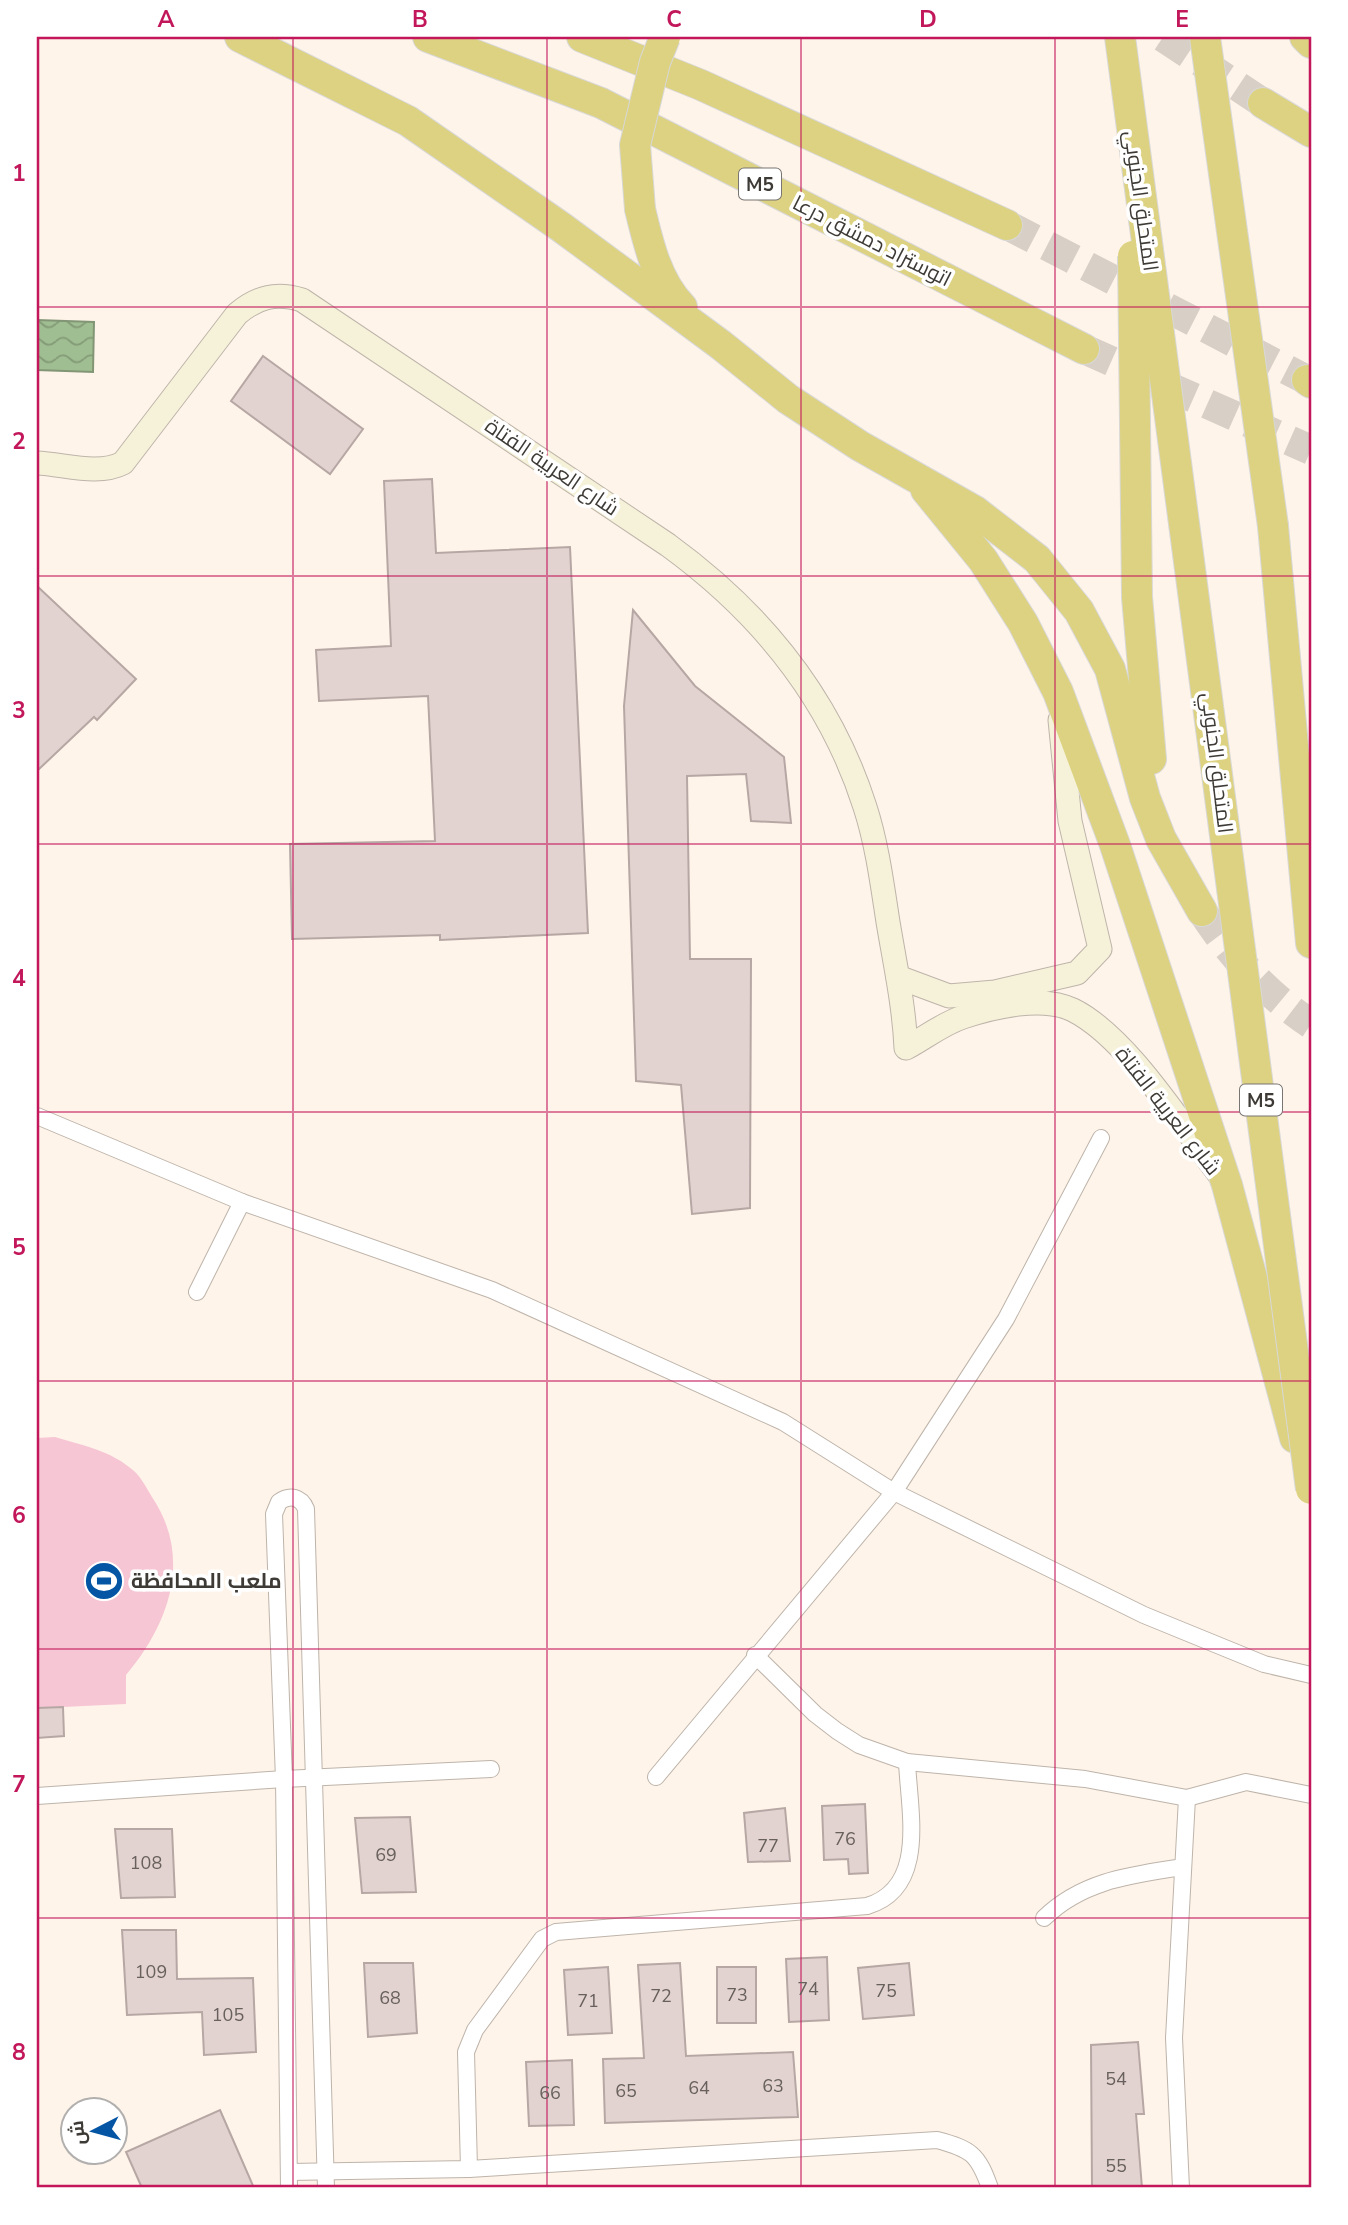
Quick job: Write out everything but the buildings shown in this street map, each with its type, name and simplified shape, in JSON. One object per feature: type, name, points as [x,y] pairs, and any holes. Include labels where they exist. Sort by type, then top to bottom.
[{"type":"highway","points":[[240,37],[408,121],[561,227],[721,345],[788,399],[917,479],[975,510],[1013,537],[1060,584],[1079,611],[1111,669],[1145,798],[1161,839],[1202,911]]},
{"type":"highway","name":"اتوستراد دمشق درعا","points":[[428,37],[601,103],[1084,349]]},
{"type":"highway","points":[[582,37],[701,85],[1007,225]]},
{"type":"highway","points":[[665,37],[654,62],[635,145],[640,209],[651,254],[674,300],[721,345]]},
{"type":"highway","name":"المتحلق الجنوبي","points":[[1120,37],[1311,1489]]},
{"type":"highway","points":[[1205,37],[1273,526],[1291,697],[1311,943]]},
{"type":"highway","points":[[1305,37],[1311,43]]},
{"type":"highway","points":[[1263,103],[1311,132]]},
{"type":"highway","points":[[1134,147],[1137,597],[1161,839]]},
{"type":"highway","points":[[917,479],[983,560],[1023,623],[1058,692],[1115,845],[1227,1185],[1311,1500]]},
{"type":"highway","points":[[1291,697],[1311,758]]},
{"type":"street","name":"شارع العربية الفتاة","points":[[37,463],[100,469],[111,469],[123,463],[237,314],[247,305],[274,295],[302,300],[668,545],[724,589],[775,640],[803,678],[849,762],[877,854],[898,976],[906,1048],[948,1023],[997,1000],[1066,977],[1086,967],[1100,949],[1070,821],[1058,692]]},
{"type":"street","name":"شارع العربية الفتاة","points":[[898,976],[949,996],[1049,1004],[1073,1010],[1099,1028],[1141,1072],[1227,1185]]},
{"type":"street","points":[[37,1116],[242,1202],[492,1290],[783,1422],[894,1492],[1144,1615],[1264,1664],[1311,1675]]},
{"type":"street","points":[[656,1777],[755,1655],[894,1492],[1006,1319],[1101,1138]]},
{"type":"street","points":[[197,1292],[242,1202]]},
{"type":"street","points":[[326,2188],[325,2170],[316,1777],[306,1509],[298,1499],[291,1497],[279,1502],[274,1514],[284,1779],[289,2180],[325,2170],[469,2169],[937,2140],[967,2148],[984,2170],[990,2188]]},
{"type":"street","points":[[755,1655],[815,1714],[837,1731],[859,1745],[907,1762],[1085,1779],[1187,1798],[1246,1782],[1311,1795]]},
{"type":"street","points":[[469,2169],[466,2052],[475,2030],[542,1939],[556,1932],[867,1906],[884,1902],[896,1890],[906,1873],[911,1856],[907,1762]]},
{"type":"street","points":[[37,1796],[316,1777],[491,1769]]},
{"type":"street","points":[[1181,2188],[1174,2038],[1187,1798]]},
{"type":"street","points":[[1044,1918],[1058,1905],[1105,1881],[1183,1867]]},
{"type":"shaded area","name":"ملعب المحافظة","points":[[55,1437],[116,1458],[137,1474],[164,1520],[171,1543],[173,1567],[171,1590],[164,1612],[154,1634],[126,1675],[126,1704],[63,1707],[64,1736],[37,1738],[37,1438]]},
{"type":"water","points":[[37,320],[94,322],[93,372],[37,370]]},
{"type":"tunnel","points":[[1163,37],[1263,103]]},
{"type":"tunnel","points":[[1007,225],[1307,380]]},
{"type":"tunnel","points":[[1084,349],[1311,450]]},
{"type":"tunnel","points":[[1202,911],[1250,973],[1279,1000],[1311,1024]]},
{"type":"place","name":"ملعب المحافظة","points":[[104,1581]]}]
